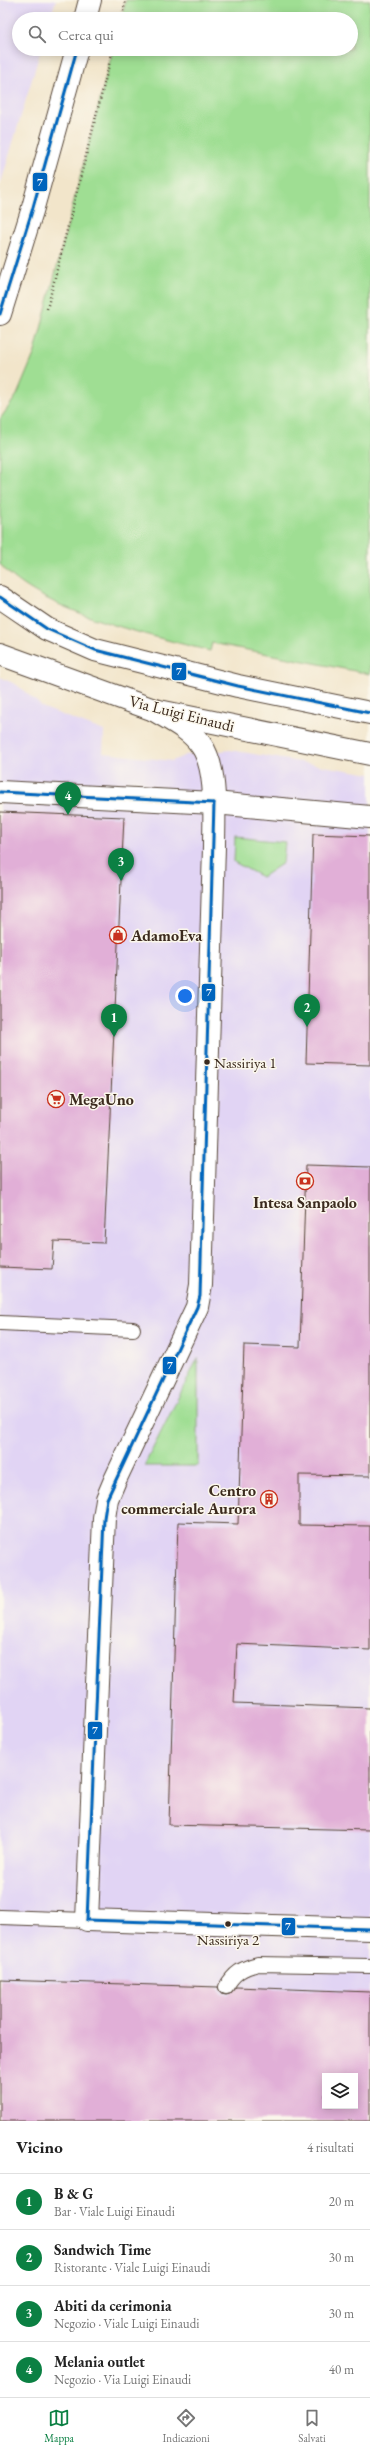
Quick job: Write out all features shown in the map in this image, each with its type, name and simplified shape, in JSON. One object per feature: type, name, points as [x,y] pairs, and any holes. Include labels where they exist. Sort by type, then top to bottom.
[{"type":"street","points":[[87,12],[90,0]]},
{"type":"street","points":[[0,314],[32,211],[75,56]]},
{"type":"street","points":[[0,598],[47,629],[95,650],[238,686],[370,713]]},
{"type":"street","name":"Via Luigi Einaudi","points":[[0,654],[154,710],[370,754]]},
{"type":"street","points":[[154,710],[184,729],[200,744],[210,765],[214,804],[214,862],[200,1296],[194,1314],[114,1480],[105,1512],[102,1539],[87,1920],[370,1929]]},
{"type":"street","points":[[0,792],[214,804],[370,817]]},
{"type":"lane","points":[[0,1322],[133,1329]]},
{"type":"lane","points":[[0,1917],[87,1920]]},
{"type":"lane","points":[[226,1987],[232,1977],[243,1967],[258,1964],[370,1966]]},
{"type":"path","points":[[123,12],[126,0]]},
{"type":"path","points":[[46,309],[111,56]]},
{"type":"shaded area","points":[[0,0],[56,0],[52,12],[12,12],[12,56],[39,56],[0,186]]},
{"type":"shaded area","points":[[0,677],[17,685],[44,708],[104,731],[103,753],[172,761],[186,755],[230,750],[370,774],[370,2121],[0,2121]]},
{"type":"green space","points":[[126,0],[370,0],[370,674],[212,643],[210,651],[158,638],[98,620],[68,608],[41,595],[18,581],[0,564],[0,419],[17,395],[35,352],[111,56],[358,56],[358,12],[123,12]]},
{"type":"green space","points":[[235,837],[285,842],[283,863],[262,877],[234,862]]},
{"type":"green space","points":[[198,1358],[198,1466],[144,1466]]},
{"type":"building","name":"MegaUno","points":[[0,812],[124,817],[104,1243],[54,1241],[52,1269],[0,1267]]},
{"type":"building","points":[[313,834],[370,836],[370,1065],[306,1063]]},
{"type":"building","name":"Centro commerciale Aurora","points":[[306,1165],[370,1167],[370,1476],[299,1475],[299,1525],[370,1526],[370,1650],[237,1644],[234,1703],[370,1708],[370,1830],[169,1825],[178,1522],[238,1524],[244,1345],[300,1347]]},
{"type":"building","points":[[0,1980],[218,1987],[221,1994],[226,1995],[230,1994],[236,1987],[370,1992],[370,2121],[0,2121]]},
{"type":"transit line","name":"7","points":[[0,314],[32,211],[75,56]]},
{"type":"transit line","name":"7","points":[[0,597],[47,629],[95,650],[238,686],[370,713]]},
{"type":"transit line","name":"7","points":[[0,792],[214,803]]},
{"type":"transit line","name":"7","points":[[87,1920],[104,1518],[107,1499],[197,1307],[200,1296],[214,803]]},
{"type":"transit line","name":"7","points":[[87,1920],[370,1929]]},
{"type":"place","name":"Melania outlet","points":[[68,815]]},
{"type":"place","name":"Abiti da cerimonia","points":[[121,881]]},
{"type":"place","name":"AdamoEva","points":[[118,935]]},
{"type":"place","name":"Sandwich Time","points":[[307,1027]]},
{"type":"place","name":"B & G","points":[[114,1037]]},
{"type":"place","name":"Nassiriya 1","points":[[207,1062]]},
{"type":"place","name":"MegaUno","points":[[56,1099]]},
{"type":"place","name":"Intesa Sanpaolo","points":[[305,1181]]},
{"type":"place","name":"Centro commerciale Aurora","points":[[269,1499]]},
{"type":"place","name":"Nassiriya 2","points":[[228,1924]]}]
